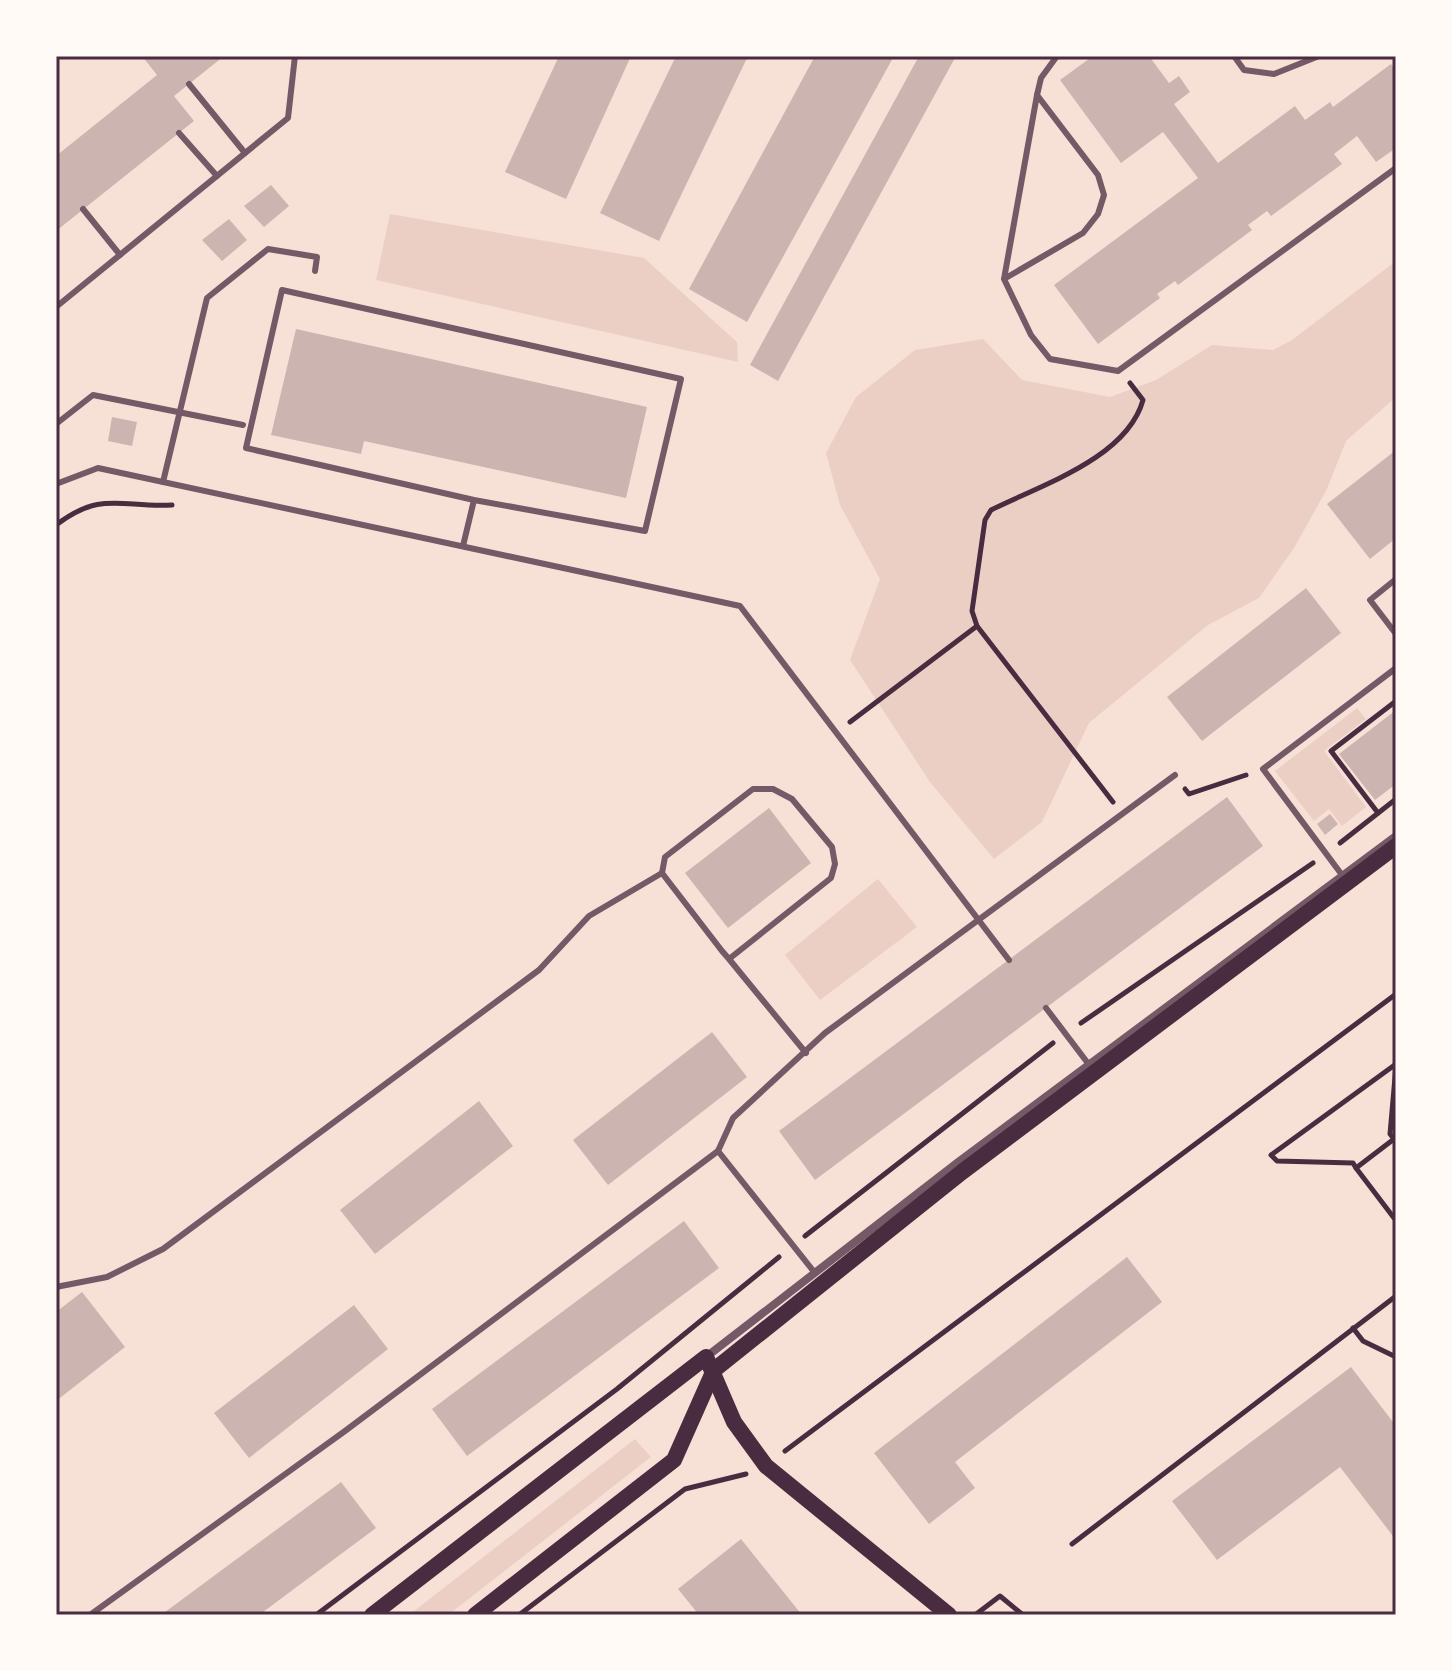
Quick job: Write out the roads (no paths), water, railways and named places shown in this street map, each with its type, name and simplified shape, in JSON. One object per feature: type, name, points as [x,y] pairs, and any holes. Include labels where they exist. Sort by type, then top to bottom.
[{"type":"main road","points":[[372,1615],[637,1413],[710,1364],[1092,1068],[1345,878],[1396,846]]},
{"type":"main road","points":[[475,1615],[674,1460],[710,1364]]},
{"type":"main road","points":[[710,1364],[734,1422],[766,1466],[949,1615]]},
{"type":"street","points":[[1345,878],[1396,836]]},
{"type":"street","points":[[710,1364],[815,1273],[1092,1068]]},
{"type":"lane","points":[[56,307],[288,118],[295,56]]},
{"type":"lane","points":[[1057,56],[1041,78],[1004,279],[1031,335],[1050,359],[1118,371],[1396,168]]},
{"type":"lane","points":[[1234,56],[1244,70],[1274,74],[1319,56]]},
{"type":"lane","points":[[189,84],[245,153]]},
{"type":"lane","points":[[1004,279],[1083,233],[1098,214],[1104,195],[1098,175],[1037,95]]},
{"type":"lane","points":[[179,133],[217,176]]},
{"type":"lane","points":[[83,209],[120,255]]},
{"type":"lane","points":[[163,482],[207,298],[268,249],[317,257],[315,271]]},
{"type":"lane","points":[[282,290],[681,379],[645,531],[474,500],[246,448],[282,290]]},
{"type":"lane","points":[[56,424],[93,395],[243,425]]},
{"type":"lane","points":[[56,484],[98,468],[740,606],[1009,960]]},
{"type":"lane","points":[[463,546],[474,500]]},
{"type":"lane","points":[[1396,579],[1370,600],[1396,634]]},
{"type":"lane","points":[[1345,878],[1263,769],[1396,668]]},
{"type":"lane","points":[[90,1615],[345,1431],[718,1151],[733,1118],[825,1033],[1175,775]]},
{"type":"lane","points":[[729,959],[831,878],[835,864],[832,847],[792,799],[773,789],[753,789],[665,857],[662,873],[729,959],[806,1053]]},
{"type":"lane","points":[[56,1287],[107,1277],[163,1249],[539,970],[589,916],[662,873]]},
{"type":"lane","points":[[1046,1008],[1092,1068]]},
{"type":"lane","points":[[718,1151],[815,1273]]}]
